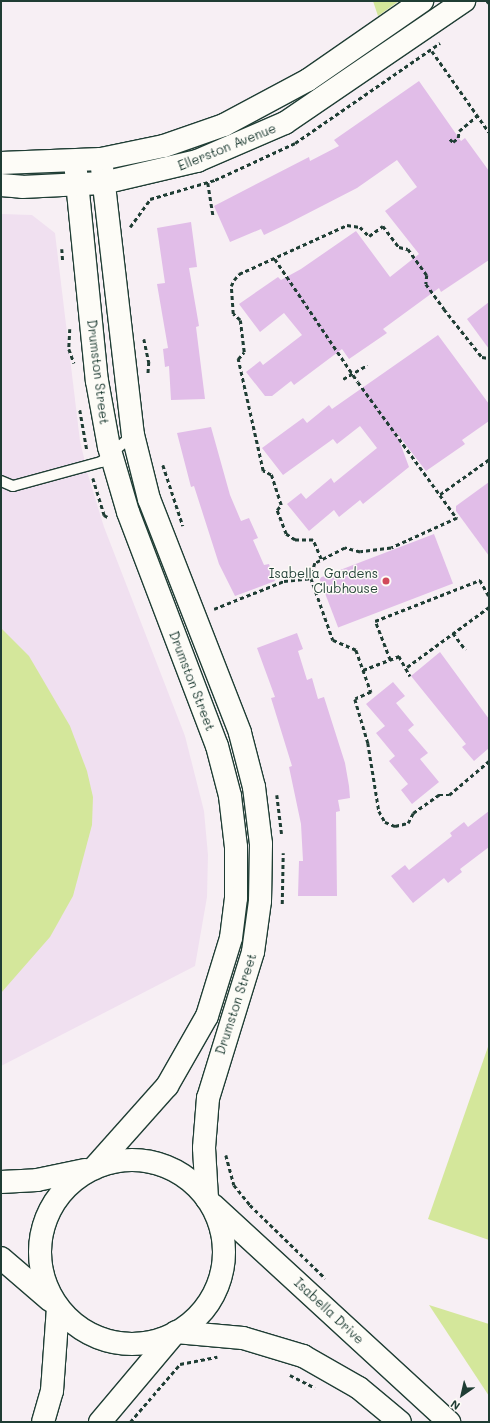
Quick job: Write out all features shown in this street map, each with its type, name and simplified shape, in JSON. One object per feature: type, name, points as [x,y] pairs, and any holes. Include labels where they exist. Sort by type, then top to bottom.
[{"type":"street","name":"Ellerston Avenue","points":[[1,163],[74,162],[101,159],[164,146],[231,122],[308,80],[422,1]]},
{"type":"street","name":"Ellerston Avenue","points":[[1,185],[77,185],[103,183],[197,161],[256,137],[339,88],[464,1]]},
{"type":"street","name":"Drumston Street","points":[[101,159],[132,435],[149,499],[240,733],[254,788],[261,844],[260,901],[253,952],[208,1098],[204,1148],[208,1200]]},
{"type":"street","name":"Drumston Street","points":[[74,162],[97,381],[111,454],[128,512],[217,746],[230,796],[236,847],[236,898],[221,977],[189,1052],[142,1118],[93,1168]]},
{"type":"street","name":"Isabella Drive","points":[[93,1168],[122,1160],[154,1163],[184,1176],[208,1200],[449,1422]]},
{"type":"street","points":[[1,1182],[37,1180],[93,1168]]},
{"type":"street","points":[[43,1422],[52,1391],[57,1305],[48,1290],[40,1260],[42,1228],[56,1199],[66,1187],[93,1168]]},
{"type":"street","points":[[100,1422],[175,1333],[206,1306],[220,1277],[224,1261],[222,1234],[208,1200]]},
{"type":"street","points":[[1,1258],[57,1305],[78,1327],[107,1341],[139,1344],[175,1333],[242,1338],[303,1356],[359,1388],[400,1422]]},
{"type":"lane","points":[[1,481],[13,486],[101,462],[132,435]]},
{"type":"path","points":[[130,230],[130,226],[150,198],[208,183],[296,142],[432,51],[441,39]]},
{"type":"path","points":[[432,51],[489,132]]},
{"type":"path","points":[[450,139],[453,142],[458,138],[460,131],[477,116]]},
{"type":"path","points":[[208,183],[214,216]]},
{"type":"path","points":[[321,559],[313,540],[295,540],[286,534],[277,510],[281,504],[271,475],[263,471],[238,359],[244,352],[240,320],[233,314],[231,286],[239,274],[275,259],[346,225],[360,227],[369,236],[383,226],[399,247],[408,249],[427,275],[426,284],[444,309],[482,357],[489,358]]},
{"type":"path","points":[[275,259],[440,496],[457,518],[391,548],[360,552],[345,548],[321,559],[311,571],[311,578],[333,640],[356,650],[371,692],[355,699],[368,743],[379,811],[385,822],[396,826],[408,823],[413,813],[439,795],[449,795],[489,761]]},
{"type":"path","points":[[142,331],[149,362],[148,381]]},
{"type":"path","points":[[343,379],[366,365]]},
{"type":"path","points":[[161,459],[185,531]]},
{"type":"path","points":[[440,496],[489,460]]},
{"type":"path","points":[[211,602],[214,608],[284,582],[311,578]]},
{"type":"path","points":[[390,660],[375,621],[480,580],[489,596]]},
{"type":"path","points":[[407,667],[489,607]]},
{"type":"path","points":[[453,633],[466,650]]},
{"type":"path","points":[[363,670],[399,656],[407,667],[410,676]]},
{"type":"path","points":[[280,910],[282,903]]},
{"type":"path","points":[[225,1153],[234,1186],[250,1205],[327,1280]]},
{"type":"path","points":[[130,1422],[180,1364],[220,1356]]},
{"type":"path","points":[[284,1371],[322,1392]]},
{"type":"shaded area","points":[[1,214],[32,215],[55,233],[80,441],[88,475],[104,527],[185,736],[204,811],[208,855],[207,897],[195,966],[1,1066]]},
{"type":"green space","points":[[373,1],[399,1],[378,16]]},
{"type":"green space","points":[[1,628],[29,656],[70,726],[87,771],[93,797],[92,825],[73,896],[50,937],[1,993]]},
{"type":"green space","points":[[489,1044],[489,1240],[428,1219]]},
{"type":"green space","points":[[429,1305],[489,1324],[489,1396]]},
{"type":"building","points":[[419,81],[461,141],[465,138],[489,171],[489,260],[441,292],[439,288],[383,329],[387,333],[349,359],[342,349],[294,385],[291,381],[272,396],[265,396],[246,372],[260,361],[263,365],[302,335],[284,313],[260,332],[239,304],[278,277],[281,280],[301,269],[356,231],[390,277],[419,254],[385,211],[417,187],[397,160],[357,188],[287,224],[264,235],[261,229],[230,242],[214,206],[309,157],[310,161],[339,146],[334,140]]},
{"type":"building","points":[[191,222],[197,267],[189,268],[199,326],[196,327],[205,399],[171,400],[169,366],[165,367],[163,349],[168,348],[157,284],[165,283],[157,228]]},
{"type":"building","points":[[489,302],[489,349],[467,319]]},
{"type":"building","points":[[438,335],[489,404],[489,421],[462,440],[465,444],[426,471],[396,432],[409,467],[363,504],[360,500],[339,517],[334,510],[309,531],[287,504],[301,493],[306,499],[331,478],[334,483],[377,448],[360,426],[337,444],[333,439],[283,475],[262,448],[303,418],[307,423],[329,405],[332,409]]},
{"type":"building","points":[[211,427],[230,495],[241,521],[249,518],[258,538],[253,540],[264,565],[269,564],[275,581],[235,596],[219,564],[194,486],[191,487],[177,433]]},
{"type":"building","points":[[489,482],[489,556],[456,511],[456,506]]},
{"type":"building","name":"Isabella Gardens Clubhouse","points":[[434,534],[453,583],[338,628],[319,578]]},
{"type":"building","points":[[297,633],[303,649],[298,651],[307,680],[312,678],[318,699],[324,697],[345,763],[349,786],[350,798],[338,800],[340,811],[336,812],[337,896],[298,896],[299,861],[303,861],[301,824],[289,767],[292,766],[271,698],[275,697],[257,648]]},
{"type":"building","points":[[440,652],[489,719],[489,748],[474,761],[462,747],[466,744],[411,676]]},
{"type":"building","points":[[393,682],[405,696],[396,703],[414,725],[408,730],[428,753],[420,759],[439,782],[412,804],[401,790],[408,784],[389,761],[395,756],[376,733],[385,726],[366,704]]},
{"type":"building","points":[[489,811],[489,847],[460,869],[462,872],[448,883],[444,878],[413,903],[391,876],[405,865],[409,870],[452,836],[450,833],[464,822],[468,827]]},
{"type":"place","name":"Isabella Gardens Clubhouse","points":[[386,581]]}]
